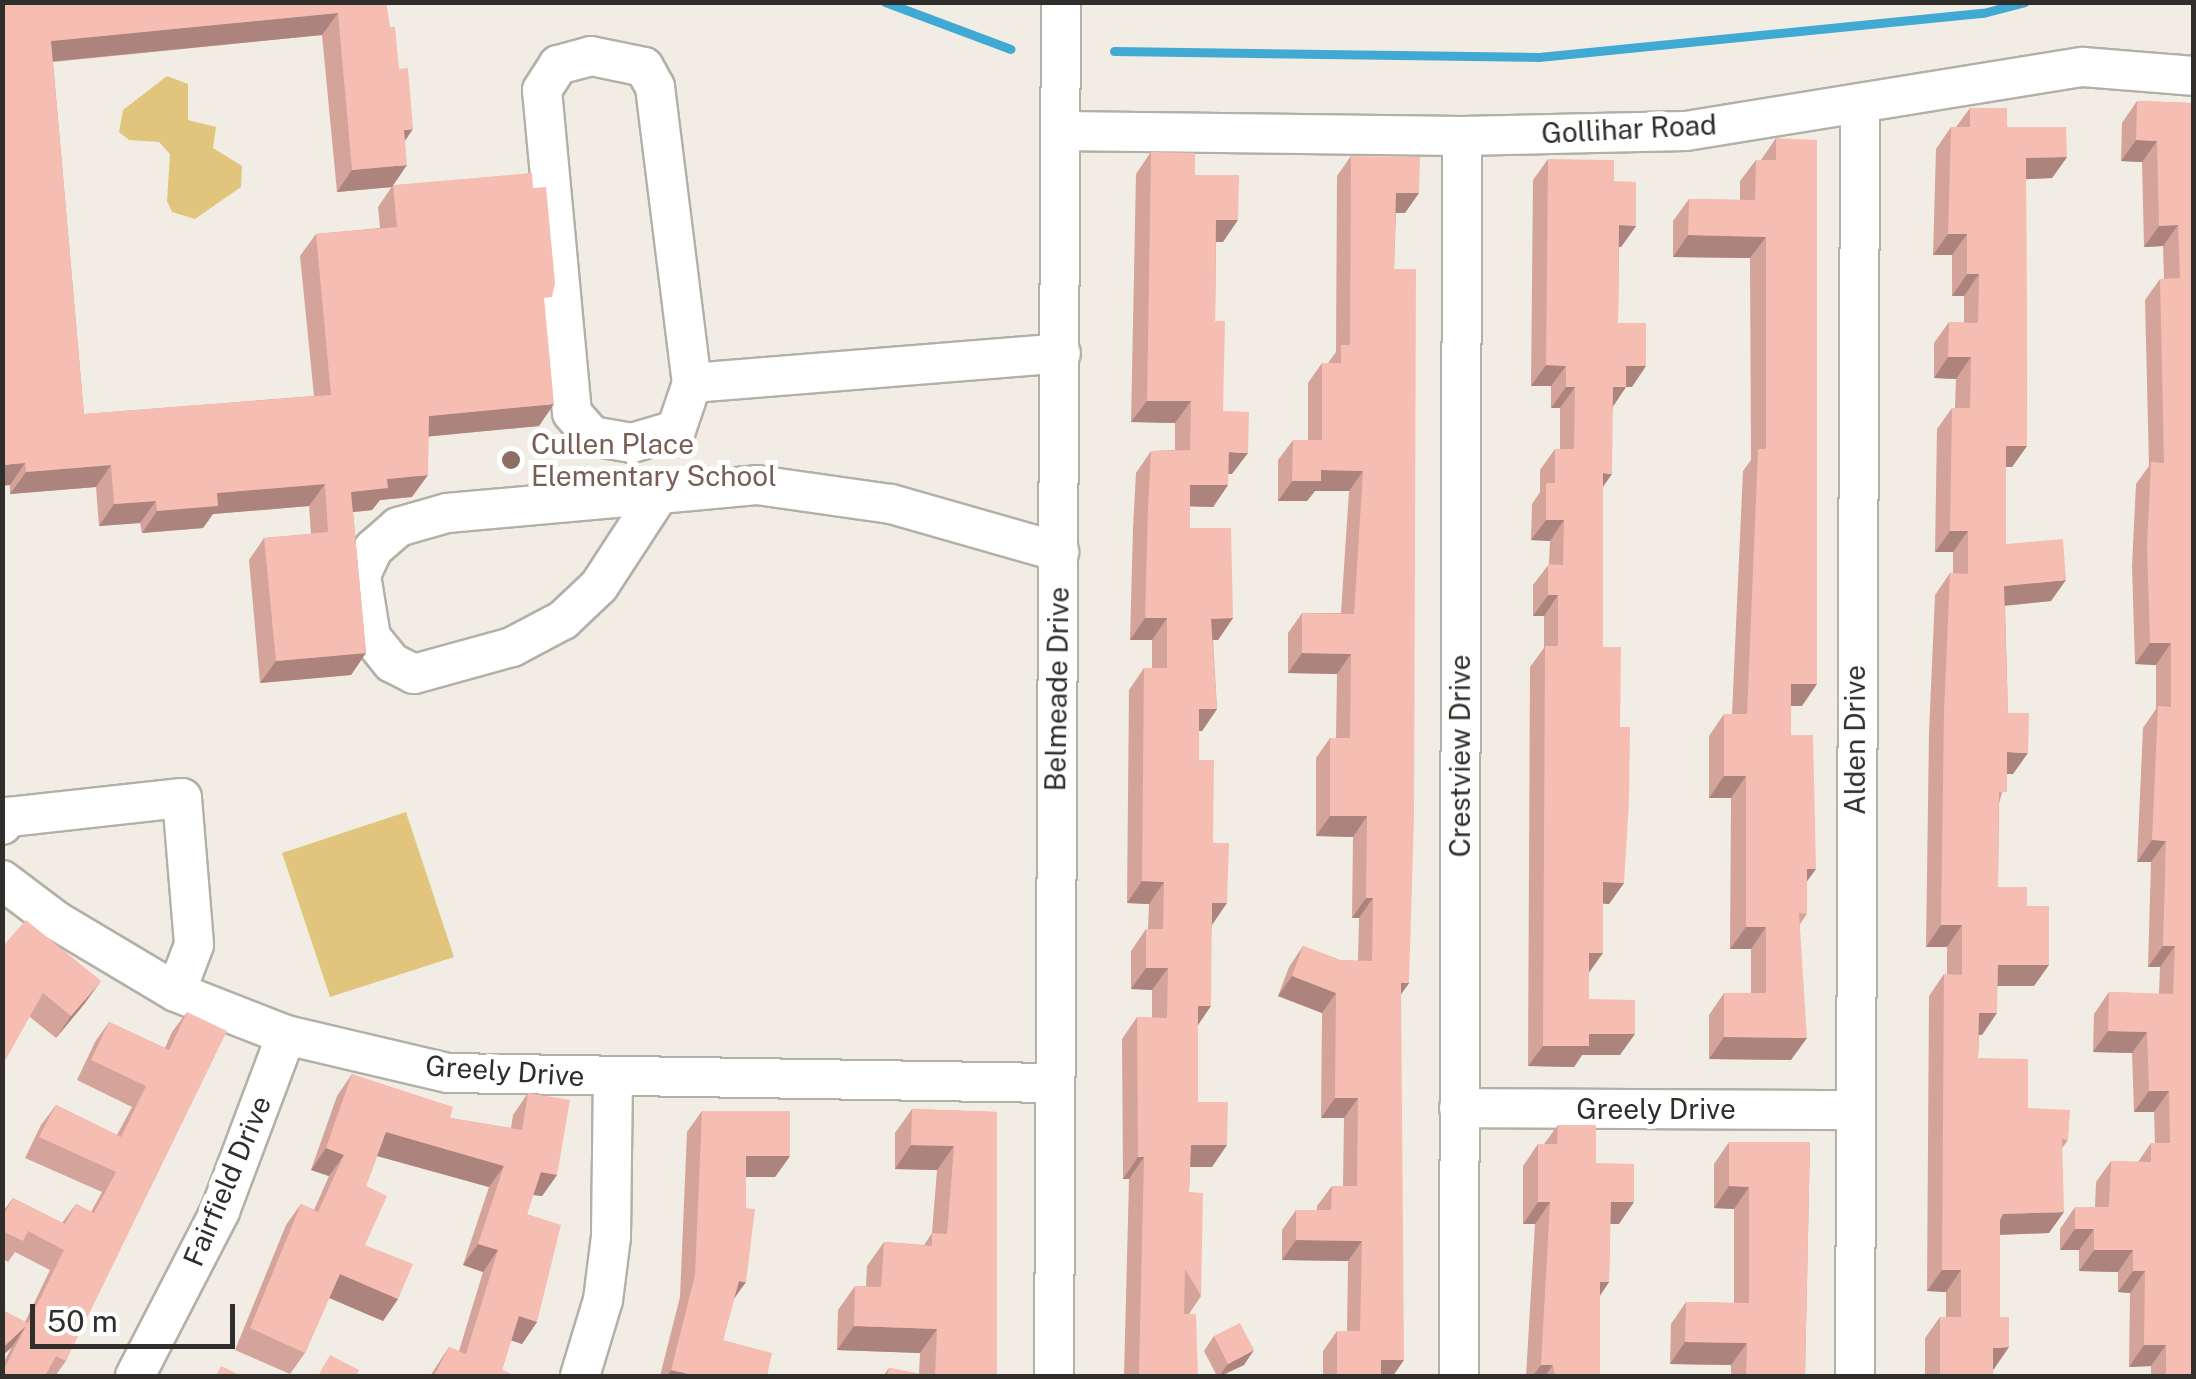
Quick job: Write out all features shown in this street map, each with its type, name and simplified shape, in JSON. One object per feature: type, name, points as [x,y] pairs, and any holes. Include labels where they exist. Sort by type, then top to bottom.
[{"type":"street","name":"Belmeade Drive","points":[[1054,1376],[1061,2]]},
{"type":"street","points":[[590,56],[620,58],[644,67],[655,87],[692,383],[676,430],[632,443],[592,436],[572,413],[542,90],[558,65],[590,56]]},
{"type":"street","name":"Gollihar Road","points":[[1060,130],[1462,136],[1686,130],[1860,103],[1974,79],[2083,67],[2194,76]]},
{"type":"street","name":"Alden Drive","points":[[1855,1376],[1852,1110],[1860,103]]},
{"type":"street","name":"Crestview Drive","points":[[1459,1376],[1462,136]]},
{"type":"street","points":[[692,383],[1061,354]]},
{"type":"street","points":[[658,494],[599,586],[563,620],[512,648],[414,674],[392,663],[371,637],[360,575],[374,548],[398,527],[447,513],[757,485],[839,494],[1058,552]]},
{"type":"street","points":[[2,825],[10,816],[182,798],[194,945],[176,992]]},
{"type":"street","name":"Greely Drive","points":[[2,880],[55,920],[176,992],[286,1035],[448,1073],[1053,1083]]},
{"type":"street","name":"Fairfield Drive","points":[[135,1376],[220,1211],[286,1035]]},
{"type":"street","points":[[580,1376],[603,1300],[609,1253],[613,1078]]},
{"type":"street","name":"Greely Drive","points":[[1460,1108],[1852,1110]]},
{"type":"shaded area","points":[[167,76],[188,84],[188,120],[216,127],[213,148],[242,166],[241,187],[195,219],[172,212],[167,201],[170,154],[159,142],[129,140],[119,132],[123,110]]},
{"type":"shaded area","points":[[406,812],[454,957],[330,997],[282,853]]},
{"type":"building","points":[[2,2],[386,2],[390,27],[395,27],[399,69],[408,68],[413,129],[404,130],[407,165],[352,170],[338,13],[51,41],[84,414],[331,395],[316,234],[397,227],[393,185],[532,173],[533,188],[546,187],[555,283],[552,297],[544,298],[554,404],[429,416],[428,475],[387,479],[388,488],[351,492],[366,653],[276,661],[264,538],[328,532],[325,484],[217,493],[218,506],[157,511],[156,501],[114,504],[111,465],[26,472],[25,463],[2,465]]},
{"type":"building","points":[[2137,101],[2194,103],[2194,1376],[2166,1376],[2166,1345],[2144,1345],[2145,1271],[2133,1271],[2133,1250],[2094,1250],[2094,1229],[2075,1229],[2075,1207],[2109,1207],[2111,1161],[2151,1162],[2151,1143],[2170,1143],[2169,1091],[2149,1091],[2147,1032],[2108,1031],[2109,992],[2173,994],[2175,946],[2163,946],[2166,841],[2152,840],[2158,706],[2171,707],[2171,643],[2150,643],[2147,545],[2151,462],[2164,463],[2160,279],[2180,278],[2178,225],[2159,226],[2157,141],[2136,140]]},
{"type":"building","points":[[1970,108],[2007,108],[2007,127],[2066,127],[2067,157],[2026,158],[2027,446],[2006,446],[2006,544],[2063,539],[2066,580],[2004,586],[2008,713],[2029,713],[2028,753],[2007,752],[2007,792],[1999,792],[1998,887],[2027,887],[2027,906],[2049,906],[2049,965],[1998,965],[1997,1013],[1979,1013],[1978,1058],[2028,1059],[2028,1108],[2070,1110],[2068,1140],[2062,1139],[2064,1212],[2003,1214],[2000,1220],[2000,1317],[2009,1317],[2009,1347],[1993,1348],[1993,1376],[1940,1376],[1940,1317],[1961,1317],[1961,1270],[1942,1270],[1944,974],[1962,975],[1962,925],[1941,925],[1950,573],[1968,574],[1968,531],[1950,531],[1952,408],[1970,408],[1971,357],[1948,357],[1949,322],[1978,323],[1979,274],[1967,274],[1967,234],[1948,234],[1951,127],[1970,127]]},
{"type":"building","points":[[1776,138],[1817,140],[1817,684],[1791,684],[1791,735],[1813,735],[1816,869],[1807,869],[1807,914],[1799,913],[1807,1038],[1724,1037],[1724,993],[1766,993],[1766,927],[1746,927],[1746,776],[1724,776],[1724,714],[1747,714],[1758,449],[1766,449],[1766,237],[1688,235],[1689,199],[1755,200],[1756,160],[1776,160]]},
{"type":"building","points":[[1151,152],[1195,153],[1195,175],[1239,175],[1238,220],[1216,220],[1215,321],[1225,321],[1223,411],[1249,412],[1248,453],[1229,452],[1228,485],[1190,485],[1190,528],[1231,528],[1233,618],[1211,619],[1217,709],[1199,709],[1199,760],[1214,760],[1213,843],[1229,843],[1227,903],[1212,903],[1211,1006],[1198,1006],[1198,1102],[1228,1102],[1227,1145],[1191,1145],[1189,1192],[1203,1193],[1201,1296],[1185,1269],[1184,1314],[1196,1314],[1198,1376],[1139,1376],[1144,1157],[1138,1157],[1137,1017],[1167,1018],[1168,968],[1146,968],[1146,929],[1163,929],[1164,882],[1142,881],[1144,668],[1167,668],[1167,618],[1145,618],[1148,506],[1151,451],[1190,450],[1191,401],[1147,401]]},
{"type":"building","points":[[1351,156],[1420,157],[1419,193],[1396,193],[1394,269],[1416,269],[1414,817],[1409,983],[1401,983],[1404,1360],[1381,1360],[1381,1376],[1337,1376],[1337,1331],[1360,1331],[1362,1241],[1296,1240],[1296,1210],[1331,1210],[1332,1186],[1357,1186],[1358,1098],[1335,1098],[1336,993],[1292,976],[1303,946],[1340,960],[1372,961],[1373,898],[1366,898],[1367,816],[1330,816],[1330,738],[1350,738],[1351,654],[1302,653],[1302,613],[1354,614],[1363,471],[1321,470],[1321,481],[1292,481],[1293,440],[1322,440],[1322,363],[1341,363],[1341,345],[1350,345]]},
{"type":"building","points":[[1548,159],[1614,160],[1614,181],[1636,182],[1636,226],[1619,225],[1618,323],[1646,323],[1646,366],[1626,366],[1626,387],[1613,387],[1612,474],[1603,473],[1603,647],[1621,647],[1620,727],[1630,727],[1629,801],[1624,883],[1603,882],[1603,953],[1589,953],[1589,999],[1635,1000],[1635,1034],[1589,1034],[1589,1046],[1543,1046],[1545,646],[1558,646],[1558,595],[1548,595],[1548,564],[1563,565],[1564,520],[1546,520],[1546,483],[1555,483],[1555,449],[1574,449],[1575,387],[1566,387],[1566,366],[1546,365]]},
{"type":"building","points":[[26,920],[101,981],[71,1016],[43,993],[2,1066],[2,947]]},
{"type":"building","points":[[187,1012],[227,1031],[66,1361],[56,1356],[45,1376],[2,1376],[26,1326],[2,1348],[2,1310],[28,1323],[64,1250],[28,1231],[23,1241],[2,1231],[2,1218],[13,1198],[65,1224],[76,1204],[94,1213],[116,1172],[39,1137],[56,1105],[121,1137],[146,1086],[91,1060],[109,1022],[169,1050]]},
{"type":"building","points":[[352,1074],[453,1107],[450,1118],[522,1130],[528,1093],[570,1100],[557,1175],[541,1172],[527,1214],[561,1225],[537,1322],[519,1316],[502,1370],[515,1376],[434,1376],[449,1347],[466,1354],[498,1250],[478,1244],[504,1166],[386,1132],[366,1186],[387,1196],[365,1245],[413,1264],[398,1299],[340,1274],[305,1353],[250,1328],[301,1204],[318,1212],[344,1155],[326,1148]]},
{"type":"building","points":[[912,1109],[997,1112],[997,1376],[935,1376],[937,1329],[854,1326],[855,1286],[881,1287],[884,1242],[932,1246],[932,1233],[947,1234],[954,1146],[911,1145]]},
{"type":"building","points":[[702,1111],[790,1111],[790,1156],[746,1156],[746,1208],[755,1209],[746,1282],[739,1281],[723,1340],[772,1353],[767,1376],[697,1376],[671,1370],[695,1275]]},
{"type":"building","points":[[1558,1125],[1596,1125],[1596,1163],[1634,1164],[1634,1202],[1611,1202],[1609,1282],[1600,1282],[1600,1376],[1555,1376],[1553,1365],[1541,1365],[1550,1202],[1538,1202],[1538,1144],[1557,1144]]},
{"type":"building","points":[[1729,1142],[1810,1142],[1805,1376],[1746,1376],[1747,1343],[1685,1342],[1686,1302],[1749,1303],[1749,1187],[1729,1186]]},
{"type":"building","points":[[1240,1323],[1254,1350],[1228,1364],[1214,1336]]},
{"type":"building","points":[[330,1355],[359,1370],[356,1376],[318,1376]]},
{"type":"building","points":[[221,1366],[242,1376],[216,1376]]},
{"type":"building","points":[[889,1368],[932,1376],[887,1376]]},
{"type":"waterway","points":[[885,2],[1011,49]]},
{"type":"waterway","points":[[1114,51],[1539,57],[1983,13],[2025,2]]},
{"type":"place","name":"Cullen Place Elementary School","points":[[511,460]]}]
